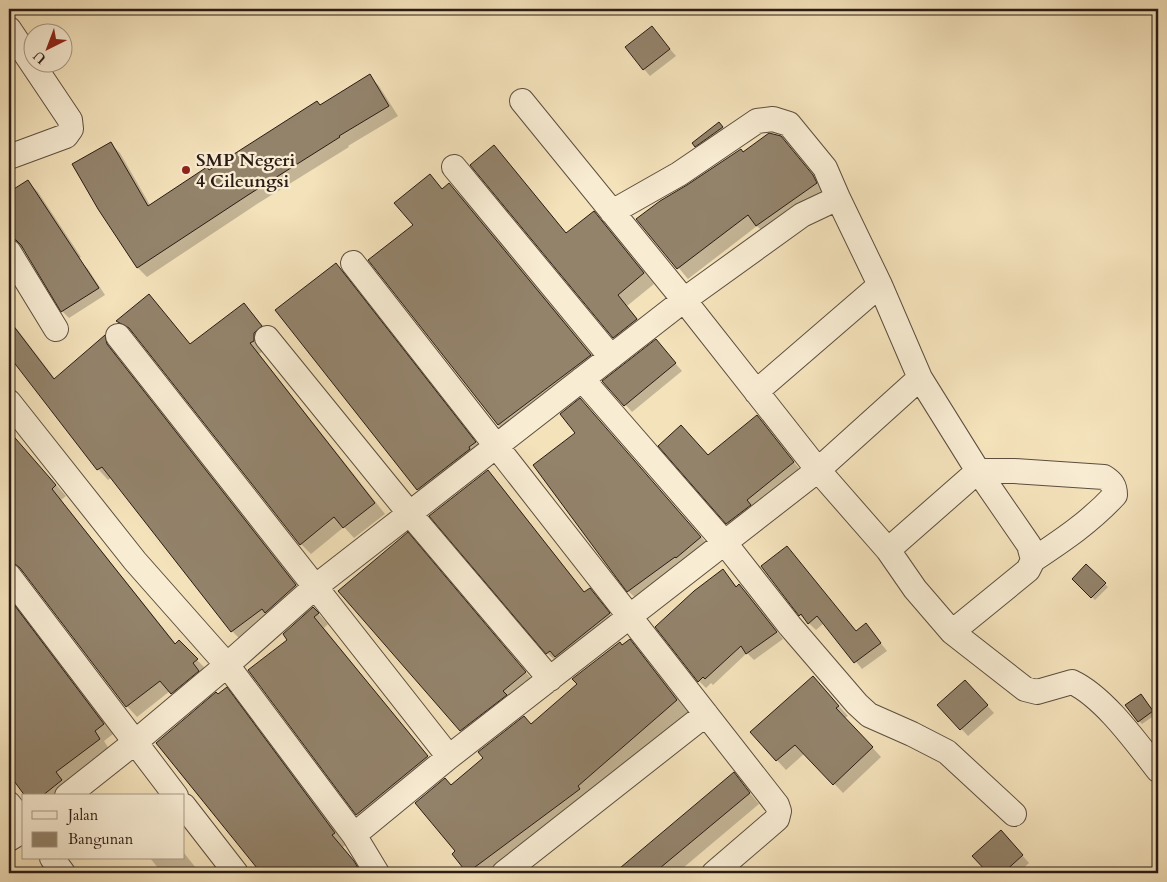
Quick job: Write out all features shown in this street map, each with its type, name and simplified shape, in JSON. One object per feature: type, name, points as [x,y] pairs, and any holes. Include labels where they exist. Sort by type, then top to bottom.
[{"type":"street","points":[[9,29],[70,120],[71,129],[66,136],[9,157]]},
{"type":"street","points":[[522,101],[684,300],[818,470],[888,550],[915,589],[952,632],[1025,689],[1037,692],[1072,682],[1082,686],[1124,726],[1158,770]]},
{"type":"street","points":[[612,212],[679,174],[757,121],[773,119],[789,124],[826,168],[920,378],[978,471],[1029,545],[1033,560]]},
{"type":"street","points":[[454,167],[611,357]]},
{"type":"street","points":[[69,794],[227,665],[315,587],[582,379],[684,300],[802,216],[838,198]]},
{"type":"street","points":[[9,252],[56,329]]},
{"type":"street","points":[[353,263],[777,806],[779,811],[777,819],[714,873]]},
{"type":"street","points":[[756,392],[880,286]]},
{"type":"street","points":[[118,336],[449,758]]},
{"type":"street","points":[[267,338],[410,514],[550,679]]},
{"type":"street","points":[[354,835],[449,758],[818,470],[920,378]]},
{"type":"street","points":[[582,379],[724,542],[790,626],[839,684],[869,715],[947,752],[1014,814]]},
{"type":"street","points":[[9,402],[135,561],[227,665],[354,835],[377,873]]},
{"type":"street","points":[[888,550],[978,471],[1014,471],[1104,477],[1111,481],[1115,487],[1115,495],[1109,501],[1073,534],[1033,560],[1028,570],[952,632]]},
{"type":"street","points":[[9,576],[174,794]]},
{"type":"street","points":[[504,873],[706,714]]},
{"type":"street","points":[[9,804],[22,820]]},
{"type":"street","points":[[185,807],[236,873]]},
{"type":"street","points":[[9,839],[22,831]]},
{"type":"street","points":[[54,860],[64,873]]},
{"type":"building","points":[[652,26],[670,49],[643,70],[625,47]]},
{"type":"building","points":[[370,74],[389,106],[339,136],[137,268],[98,209],[72,164],[111,142],[148,206],[207,167],[209,170],[317,101],[320,105]]},
{"type":"building","points":[[719,122],[723,127],[695,147],[692,143]]},
{"type":"building","points":[[769,133],[781,136],[813,175],[817,183],[756,226],[748,215],[677,269],[636,219],[660,201],[741,149],[743,152]]},
{"type":"building","points":[[494,145],[566,233],[594,211],[644,273],[618,295],[637,319],[613,338],[470,165]]},
{"type":"building","points":[[430,174],[442,189],[449,183],[591,355],[498,425],[368,260],[413,225],[394,203]]},
{"type":"building","points":[[28,180],[99,288],[61,312],[21,245],[16,240],[9,238],[9,192]]},
{"type":"building","points":[[336,263],[476,442],[469,447],[470,449],[417,490],[275,310]]},
{"type":"building","points":[[149,294],[190,344],[244,303],[262,326],[254,333],[254,341],[250,343],[375,503],[343,528],[334,517],[300,545],[129,328],[116,321]]},
{"type":"building","points":[[9,320],[54,379],[105,335],[107,344],[296,585],[265,613],[262,609],[231,632],[102,467],[97,470],[9,356]]},
{"type":"building","points":[[656,339],[676,363],[624,406],[602,381]]},
{"type":"building","points":[[580,398],[701,537],[676,558],[627,592],[533,465],[575,433],[560,414]]},
{"type":"building","points":[[757,415],[794,462],[747,500],[751,505],[726,524],[658,446],[681,425],[708,455]]},
{"type":"building","points":[[9,431],[56,485],[52,489],[175,644],[179,640],[198,659],[193,663],[199,671],[171,694],[160,681],[126,707],[20,568],[9,562]]},
{"type":"building","points":[[488,470],[584,592],[590,588],[610,613],[555,657],[550,651],[546,654],[429,516]]},
{"type":"building","points":[[408,532],[526,672],[503,691],[507,695],[460,731],[338,591]]},
{"type":"building","points":[[787,546],[856,631],[866,623],[881,643],[854,663],[817,616],[808,624],[801,614],[799,616],[761,566]]},
{"type":"building","points":[[1086,564],[1106,583],[1091,598],[1072,579]]},
{"type":"building","points":[[723,569],[736,587],[739,584],[777,632],[746,654],[741,646],[705,679],[703,677],[698,682],[655,627],[694,591]]},
{"type":"building","points":[[9,598],[104,724],[95,731],[100,739],[56,772],[62,780],[44,794],[24,794],[9,774]]},
{"type":"building","points":[[313,607],[319,613],[314,617],[428,756],[356,815],[248,670],[287,640],[283,634]]},
{"type":"building","points":[[630,639],[677,700],[578,786],[580,789],[467,873],[452,854],[455,851],[415,803],[445,778],[451,785],[483,758],[478,752],[524,716],[531,724],[577,684],[572,679],[620,642],[622,645]]},
{"type":"building","points":[[813,676],[839,706],[836,708],[873,747],[833,785],[795,745],[776,761],[750,732]]},
{"type":"building","points":[[965,680],[988,705],[960,730],[937,705]]},
{"type":"building","points":[[227,687],[335,833],[332,835],[354,861],[361,873],[261,873],[156,743],[216,692],[218,694]]},
{"type":"building","points":[[1141,694],[1153,711],[1138,722],[1125,705]]},
{"type":"building","points":[[734,772],[750,793],[654,873],[614,873]]},
{"type":"building","points":[[1001,830],[1023,855],[1003,873],[988,873],[972,856]]},
{"type":"place","name":"SMP Negeri 4 Cileungsi","points":[[186,170]]}]
